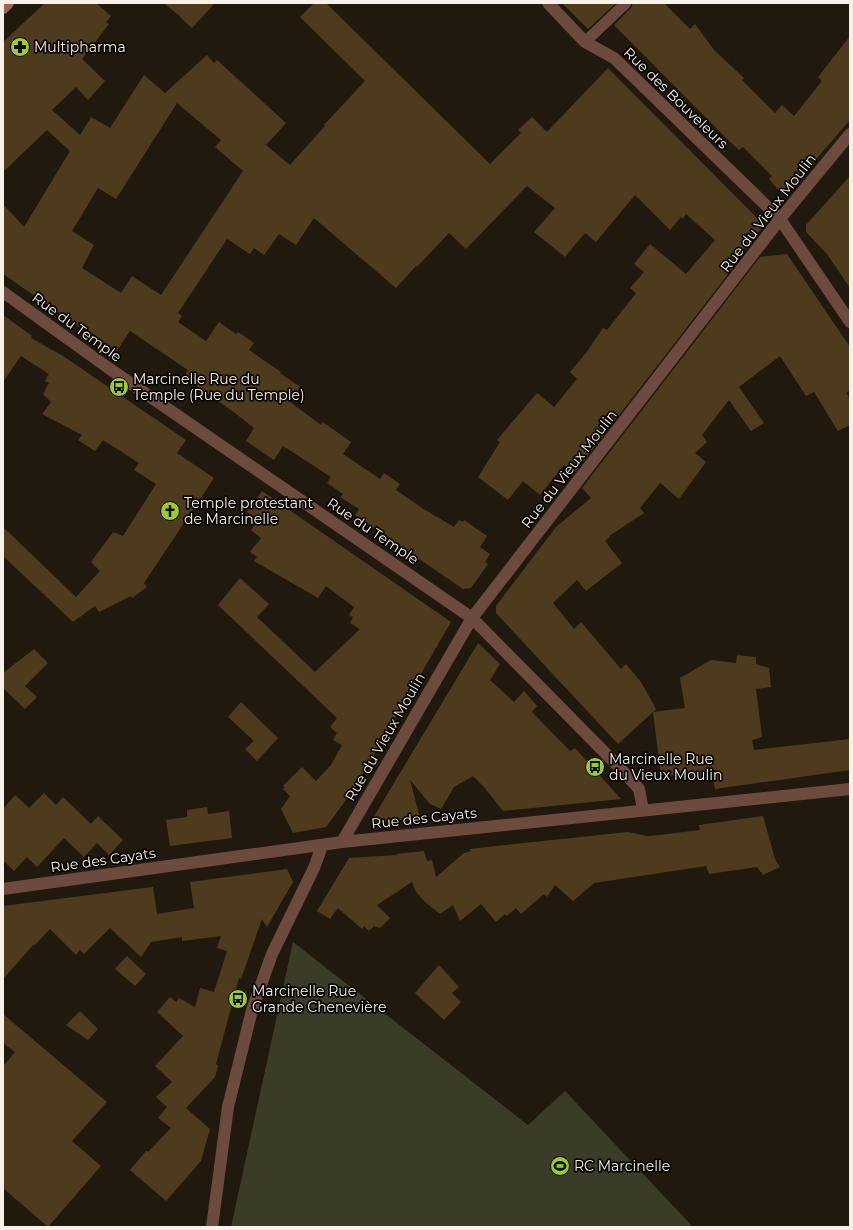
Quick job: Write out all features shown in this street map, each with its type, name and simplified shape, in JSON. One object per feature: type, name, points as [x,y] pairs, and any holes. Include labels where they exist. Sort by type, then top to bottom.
[{"type":"main road","points":[[3,8],[8,3]]},
{"type":"street","name":"Rue des Bouveleurs","points":[[548,3],[585,42],[614,58],[780,219],[850,322]]},
{"type":"street","name":"Rue du Vieux Moulin","points":[[342,842],[472,618],[780,219],[850,134]]},
{"type":"street","name":"Rue du Temple","points":[[3,292],[107,367],[472,618],[639,789],[643,810]]},
{"type":"street","name":"Rue des Cayats","points":[[3,889],[322,846],[342,842],[850,789]]},
{"type":"street","points":[[212,1227],[228,1107],[252,1010],[272,954],[314,868],[322,846]]},
{"type":"lane","points":[[585,42],[626,3]]},
{"type":"green space","points":[[293,942],[528,1125],[565,1091],[693,1227],[231,1227]]},
{"type":"building","points":[[45,3],[96,3],[111,16],[106,22],[109,24],[82,59],[105,81],[88,100],[76,87],[52,110],[80,135],[91,117],[110,128],[144,75],[165,93],[207,55],[214,63],[217,60],[286,123],[266,145],[290,165],[325,126],[324,125],[365,81],[300,17],[314,3],[326,3],[490,164],[521,133],[518,130],[532,117],[547,132],[608,68],[761,222],[761,229],[734,261],[739,260],[572,476],[564,465],[540,495],[523,481],[508,500],[478,477],[500,442],[497,440],[537,393],[554,407],[577,379],[570,372],[586,353],[603,328],[607,330],[636,293],[630,288],[644,272],[634,264],[650,244],[686,274],[715,240],[686,214],[683,219],[681,217],[670,230],[635,195],[596,242],[585,233],[565,257],[534,232],[555,208],[527,186],[466,249],[449,233],[396,288],[314,218],[296,245],[279,234],[264,255],[254,248],[250,254],[227,239],[178,313],[182,316],[178,322],[206,341],[219,322],[236,334],[238,332],[254,343],[249,350],[300,387],[290,402],[321,425],[323,422],[351,442],[343,454],[380,479],[384,473],[400,484],[396,490],[454,527],[459,520],[463,522],[464,520],[487,536],[480,547],[490,554],[485,562],[488,564],[471,588],[463,589],[355,515],[359,509],[340,497],[343,494],[327,483],[331,477],[283,446],[274,460],[246,441],[254,428],[184,377],[188,370],[130,331],[116,352],[3,274],[3,204],[24,227],[70,151],[47,130],[3,172],[3,42]],"holes":[[[177,103],[221,140],[215,147],[243,171],[161,295],[132,276],[121,293],[82,268],[94,245],[72,231],[98,188],[116,199]]]},
{"type":"building","points":[[163,3],[215,3],[192,28],[180,16]]},
{"type":"building","points":[[562,3],[616,3],[588,29]]},
{"type":"building","points":[[633,3],[664,3],[690,29],[695,24],[714,50],[744,78],[742,80],[775,113],[782,105],[794,116],[822,81],[818,77],[850,36],[850,120],[818,157],[790,193],[782,194],[769,179],[772,176],[743,147],[739,150],[727,139],[614,25],[631,8]]},
{"type":"building","points":[[850,176],[850,288],[827,254],[806,232],[806,225]]},
{"type":"building","points":[[787,254],[850,347],[850,390],[846,393],[850,399],[850,425],[838,431],[814,392],[806,396],[780,356],[739,387],[764,423],[751,431],[729,400],[702,435],[707,442],[695,453],[706,462],[679,499],[660,483],[640,508],[644,513],[609,536],[610,537],[605,541],[622,563],[586,591],[577,580],[553,603],[574,629],[581,622],[621,669],[626,664],[641,682],[656,709],[618,744],[496,613],[496,606],[556,527],[591,498],[582,488],[760,257]]},
{"type":"building","points":[[3,315],[32,336],[31,338],[63,356],[186,440],[177,453],[214,478],[144,583],[147,587],[132,598],[131,596],[99,612],[95,606],[73,622],[3,556],[3,527],[76,597],[100,571],[91,562],[113,532],[123,536],[156,484],[134,470],[139,463],[103,440],[95,451],[78,440],[82,435],[42,414],[51,402],[43,394],[49,383],[45,381],[49,374],[21,356],[3,382]]},
{"type":"building","points":[[262,491],[451,622],[354,789],[326,827],[293,833],[281,809],[290,796],[283,789],[285,787],[283,786],[302,767],[316,781],[331,765],[342,745],[333,740],[337,733],[330,727],[337,718],[218,605],[240,578],[269,604],[257,617],[315,672],[360,629],[350,623],[353,617],[349,615],[354,607],[326,586],[318,598],[254,561],[257,557],[250,552],[261,538],[251,530],[259,519],[247,512]]},
{"type":"building","points":[[478,643],[500,664],[490,680],[514,702],[524,691],[537,706],[532,712],[570,751],[575,748],[621,799],[503,811],[473,776],[454,787],[441,809],[430,804],[410,780],[420,818],[370,823]]},
{"type":"building","points":[[34,649],[48,663],[25,686],[37,697],[25,709],[3,688],[3,673]]},
{"type":"building","points":[[737,655],[756,657],[756,664],[769,668],[771,687],[756,689],[762,737],[752,740],[754,750],[850,739],[850,770],[715,789],[713,778],[689,781],[688,774],[661,776],[653,712],[685,708],[680,678],[711,660],[736,663]]},
{"type":"building","points":[[241,702],[278,738],[257,761],[245,749],[254,741],[228,717]]},
{"type":"building","points":[[44,793],[56,805],[63,797],[91,824],[98,816],[123,840],[109,855],[97,843],[84,857],[64,838],[37,867],[27,857],[14,871],[3,860],[3,809],[15,795],[29,808]]},
{"type":"building","points":[[207,807],[208,814],[229,811],[232,838],[170,846],[166,820],[187,817],[187,810]]},
{"type":"building","points":[[763,816],[775,859],[780,867],[763,875],[757,867],[709,874],[706,866],[594,883],[573,901],[555,885],[547,897],[544,894],[521,914],[516,908],[507,916],[505,914],[496,922],[481,904],[460,921],[453,905],[440,914],[425,902],[416,892],[412,882],[377,905],[390,918],[380,928],[374,926],[369,931],[364,926],[362,929],[338,908],[330,919],[317,911],[349,858],[397,855],[396,854],[424,851],[427,861],[432,860],[436,877],[464,853],[471,851],[469,849],[628,832],[651,836],[700,830],[699,825]]},
{"type":"building","points":[[287,869],[293,882],[267,927],[262,919],[241,979],[239,978],[216,1064],[218,1066],[215,1077],[186,1108],[210,1129],[201,1161],[166,1201],[130,1170],[146,1151],[148,1152],[171,1128],[158,1118],[167,1107],[156,1097],[172,1082],[155,1066],[183,1036],[157,1012],[170,997],[176,1002],[179,998],[195,1007],[200,988],[214,992],[227,951],[217,948],[221,936],[182,941],[182,937],[151,942],[141,957],[110,928],[84,954],[80,950],[76,955],[50,929],[35,945],[34,944],[3,979],[3,906],[153,887],[157,914],[194,908],[190,882]]},
{"type":"building","points":[[127,956],[146,974],[135,986],[115,969]]},
{"type":"building","points":[[439,965],[459,987],[452,993],[461,1002],[444,1020],[415,993]]},
{"type":"building","points":[[80,1011],[98,1029],[88,1040],[66,1025]]},
{"type":"building","points":[[3,1014],[107,1102],[72,1141],[101,1166],[48,1227],[3,1188],[3,1066],[15,1052],[3,1043]]},
{"type":"place","name":"Multipharma","points":[[20,47]]},
{"type":"place","name":"Marcinelle Rue du Temple (Rue du Temple)","points":[[119,387]]},
{"type":"place","name":"Temple protestant de Marcinelle","points":[[170,511]]},
{"type":"place","name":"Marcinelle Rue du Vieux Moulin","points":[[595,767]]},
{"type":"place","name":"Marcinelle Rue Grande Chenevière","points":[[238,999]]},
{"type":"place","name":"RC Marcinelle","points":[[560,1166]]}]
